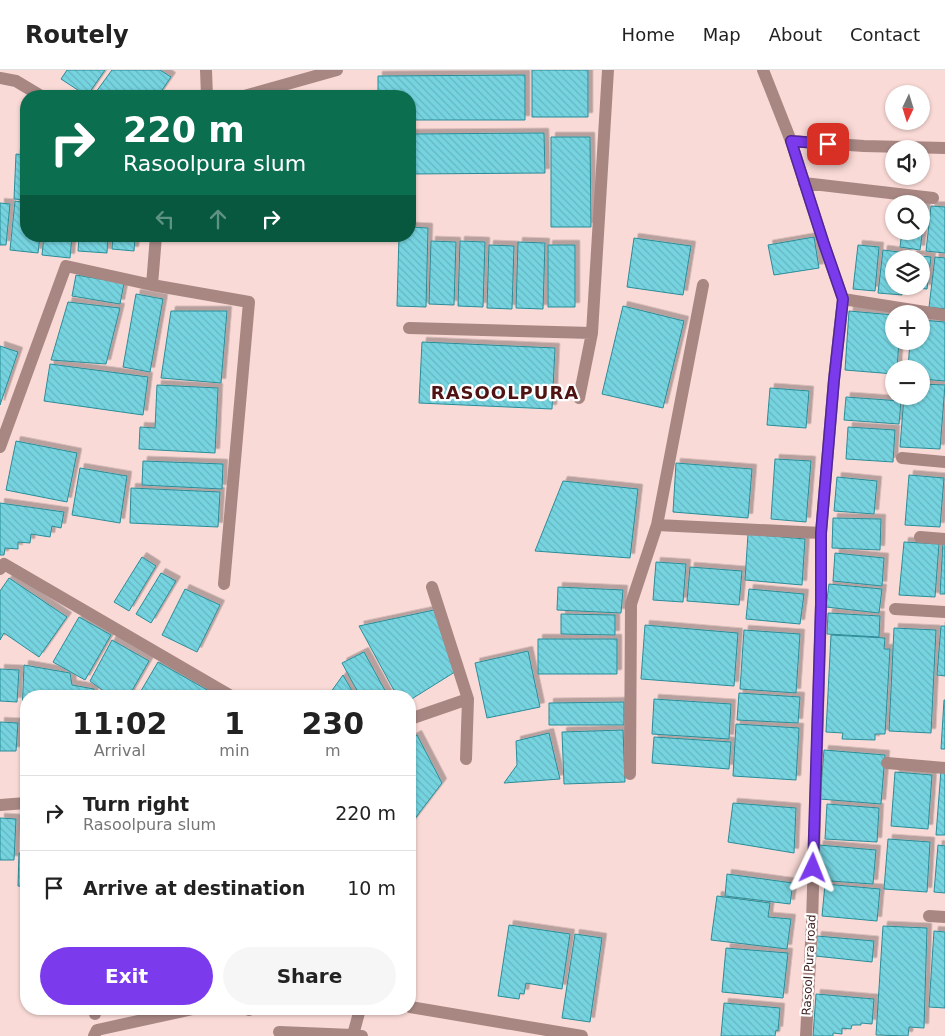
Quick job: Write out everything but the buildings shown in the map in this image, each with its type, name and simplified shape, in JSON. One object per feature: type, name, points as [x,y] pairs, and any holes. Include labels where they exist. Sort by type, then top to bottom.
[{"type":"street","points":[[206,70],[207,90]]},
{"type":"street","points":[[265,90],[337,70]]},
{"type":"street","points":[[579,398],[592,333],[608,70]]},
{"type":"street","name":"Rasool Pura road","points":[[762,70],[791,141],[843,299],[821,533],[821,604],[812,924],[806,1036]]},
{"type":"street","points":[[0,78],[16,81],[31,90]]},
{"type":"street","points":[[791,141],[864,146],[945,148]]},
{"type":"street","points":[[804,183],[933,198]]},
{"type":"street","points":[[152,285],[156,242]]},
{"type":"street","points":[[0,447],[66,266],[152,285],[248,302],[224,584]]},
{"type":"street","points":[[630,774],[631,604],[658,525],[703,285]]},
{"type":"street","points":[[843,299],[945,315]]},
{"type":"street","points":[[409,328],[592,333]]},
{"type":"street","points":[[902,458],[945,462]]},
{"type":"street","points":[[658,525],[821,533]]},
{"type":"street","points":[[920,537],[945,539]]},
{"type":"street","points":[[0,569],[4,564],[221,690]]},
{"type":"street","points":[[432,587],[468,698],[466,759]]},
{"type":"street","points":[[895,609],[945,612]]},
{"type":"street","points":[[416,717],[468,698]]},
{"type":"street","points":[[887,763],[945,768]]},
{"type":"street","points":[[0,805],[20,803]]},
{"type":"street","points":[[929,916],[945,917]]},
{"type":"street","points":[[416,1008],[582,1036]]},
{"type":"street","points":[[94,1036],[97,1030],[166,1015]]},
{"type":"street","points":[[278,1032],[357,1035],[359,1015]]},
{"type":"district","name":"RASOOLPURA","points":[[505,393]]},
{"type":"route","points":[[813,868],[821,604],[821,533],[843,299],[791,141],[828,144]]}]
